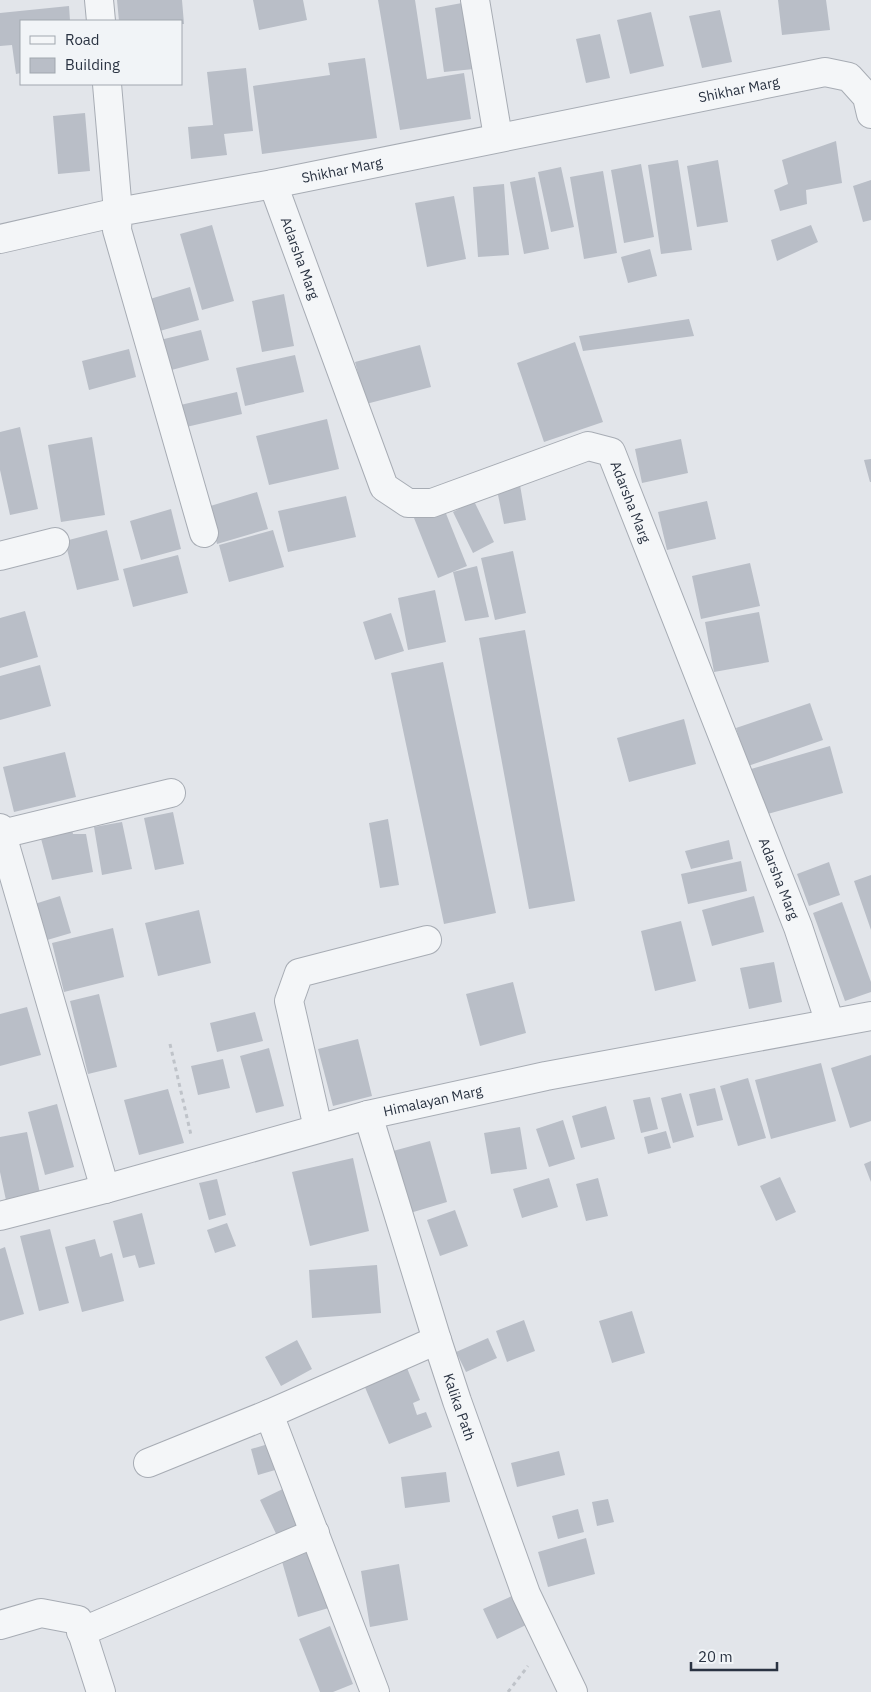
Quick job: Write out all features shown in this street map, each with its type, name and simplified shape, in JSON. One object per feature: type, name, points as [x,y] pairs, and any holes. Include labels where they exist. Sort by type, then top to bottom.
[{"type":"street","points":[[99,0],[101,20]]},
{"type":"street","points":[[475,0],[498,138]]},
{"type":"street","name":"Shikhar Marg","points":[[0,239],[118,212],[273,184],[825,72],[849,77],[867,97],[871,114]]},
{"type":"street","points":[[107,85],[118,212],[117,230],[204,533]]},
{"type":"street","name":"Adarsha Marg","points":[[273,184],[384,487],[408,503],[432,503],[588,446],[611,452],[798,927],[830,1023]]},
{"type":"street","points":[[0,556],[55,542]]},
{"type":"street","points":[[105,1189],[1,831],[171,793]]},
{"type":"street","points":[[318,1128],[289,1001],[299,973],[427,940]]},
{"type":"street","name":"Himalayan Marg","points":[[0,1216],[105,1189],[368,1115],[546,1076],[871,1016]]},
{"type":"street","name":"Kalika Path","points":[[368,1115],[437,1340],[526,1594],[574,1692]]},
{"type":"street","points":[[148,1463],[268,1414],[437,1340]]},
{"type":"street","points":[[268,1414],[375,1692]]},
{"type":"street","points":[[81,1632],[315,1533]]},
{"type":"street","points":[[0,1625],[41,1613],[78,1620],[101,1692]]},
{"type":"path","points":[[170,1044],[197,1162]]},
{"type":"building","points":[[117,0],[182,0],[184,24],[182,24],[182,20],[119,20]]},
{"type":"building","points":[[253,0],[303,0],[307,20],[259,30]]},
{"type":"building","points":[[378,0],[415,0],[427,79],[464,73],[471,119],[400,130]]},
{"type":"building","points":[[478,0],[484,68],[444,72],[435,8]]},
{"type":"building","points":[[778,0],[826,0],[830,30],[782,35]]},
{"type":"building","points":[[69,6],[70,20],[20,20],[20,73],[16,74],[12,45],[0,46],[0,13]]},
{"type":"building","points":[[720,10],[732,62],[702,68],[689,16]]},
{"type":"building","points":[[651,12],[664,66],[630,74],[617,20]]},
{"type":"building","points":[[600,34],[610,78],[586,83],[576,39]]},
{"type":"building","points":[[365,58],[377,138],[262,154],[253,86],[330,75],[328,63]]},
{"type":"building","points":[[246,68],[253,131],[224,134],[227,155],[191,159],[188,127],[213,125],[207,72]]},
{"type":"building","points":[[85,113],[90,171],[58,174],[53,116]]},
{"type":"building","points":[[836,141],[842,183],[806,190],[807,204],[780,211],[774,190],[788,184],[782,160]]},
{"type":"building","points":[[678,160],[692,250],[661,254],[648,165]]},
{"type":"building","points":[[718,160],[728,222],[697,227],[687,166]]},
{"type":"building","points":[[641,164],[654,237],[624,243],[611,170]]},
{"type":"building","points":[[561,167],[574,227],[551,232],[538,172]]},
{"type":"building","points":[[603,171],[617,253],[584,259],[570,177]]},
{"type":"building","points":[[535,177],[549,249],[524,254],[510,182]]},
{"type":"building","points":[[871,180],[871,220],[863,222],[853,186]]},
{"type":"building","points":[[504,184],[509,255],[478,257],[473,187]]},
{"type":"building","points":[[454,196],[466,259],[427,267],[415,203]]},
{"type":"building","points":[[212,225],[234,301],[202,310],[180,234]]},
{"type":"building","points":[[811,225],[818,242],[777,261],[771,240]]},
{"type":"building","points":[[650,249],[657,276],[628,283],[621,257]]},
{"type":"building","points":[[190,287],[199,320],[149,334],[140,302]]},
{"type":"building","points":[[284,294],[294,346],[262,352],[252,301]]},
{"type":"building","points":[[689,319],[694,336],[583,351],[579,336]]},
{"type":"building","points":[[201,330],[209,360],[164,372],[156,341]]},
{"type":"building","points":[[575,342],[603,422],[544,442],[517,363]]},
{"type":"building","points":[[420,345],[431,387],[366,404],[355,362]]},
{"type":"building","points":[[129,349],[136,377],[89,390],[82,361]]},
{"type":"building","points":[[295,355],[304,392],[245,406],[236,368]]},
{"type":"building","points":[[237,392],[242,414],[182,428],[176,406]]},
{"type":"building","points":[[327,419],[339,469],[269,485],[256,436]]},
{"type":"building","points":[[20,427],[38,509],[10,515],[0,470],[0,432]]},
{"type":"building","points":[[92,437],[105,515],[61,522],[48,445]]},
{"type":"building","points":[[681,439],[688,473],[642,483],[635,449]]},
{"type":"building","points":[[871,459],[871,482],[870,482],[864,460]]},
{"type":"building","points":[[520,485],[526,520],[504,524],[497,490]]},
{"type":"building","points":[[257,492],[268,529],[217,544],[207,507]]},
{"type":"building","points":[[346,496],[356,537],[288,552],[278,511]]},
{"type":"building","points":[[474,501],[494,542],[473,553],[453,512]]},
{"type":"building","points":[[707,501],[716,539],[667,550],[658,512]]},
{"type":"building","points":[[443,506],[467,566],[438,578],[414,518]]},
{"type":"building","points":[[171,509],[181,549],[141,560],[130,521]]},
{"type":"building","points":[[107,530],[119,580],[77,590],[65,541]]},
{"type":"building","points":[[273,530],[284,567],[229,582],[219,545]]},
{"type":"building","points":[[513,551],[526,613],[495,620],[481,558]]},
{"type":"building","points":[[178,555],[188,593],[133,607],[123,569]]},
{"type":"building","points":[[750,563],[760,606],[701,619],[692,576]]},
{"type":"building","points":[[477,566],[489,617],[465,621],[453,572]]},
{"type":"building","points":[[435,590],[446,642],[408,650],[398,598]]},
{"type":"building","points":[[25,611],[38,657],[0,668],[0,618]]},
{"type":"building","points":[[759,612],[769,662],[714,672],[705,622]]},
{"type":"building","points":[[391,613],[404,651],[375,660],[363,622]]},
{"type":"building","points":[[525,630],[575,901],[529,909],[479,638]]},
{"type":"building","points":[[443,662],[496,913],[444,924],[391,673]]},
{"type":"building","points":[[40,665],[51,706],[0,720],[0,676]]},
{"type":"building","points":[[810,703],[823,740],[748,766],[736,728]]},
{"type":"building","points":[[684,719],[696,764],[629,782],[617,738]]},
{"type":"building","points":[[830,746],[843,793],[764,815],[751,769]]},
{"type":"building","points":[[65,752],[76,797],[14,812],[3,767]]},
{"type":"building","points":[[173,812],[184,864],[155,870],[144,818]]},
{"type":"building","points":[[388,819],[399,885],[380,888],[369,823]]},
{"type":"building","points":[[70,821],[73,834],[86,834],[93,872],[52,880],[39,831]]},
{"type":"building","points":[[122,822],[132,869],[102,875],[94,827]]},
{"type":"building","points":[[729,840],[733,859],[691,869],[685,851]]},
{"type":"building","points":[[741,861],[747,891],[688,904],[681,874]]},
{"type":"building","points":[[829,862],[840,895],[809,906],[797,874]]},
{"type":"building","points":[[871,875],[871,930],[854,881]]},
{"type":"building","points":[[60,896],[71,933],[37,943],[25,907]]},
{"type":"building","points":[[754,896],[764,932],[712,946],[702,910]]},
{"type":"building","points":[[842,902],[871,982],[871,992],[845,1001],[813,913]]},
{"type":"building","points":[[199,910],[211,963],[158,976],[145,923]]},
{"type":"building","points":[[681,921],[696,981],[655,991],[641,931]]},
{"type":"building","points":[[113,928],[124,977],[64,992],[52,943]]},
{"type":"building","points":[[774,962],[782,1002],[749,1009],[740,968]]},
{"type":"building","points":[[513,982],[526,1033],[480,1046],[466,994]]},
{"type":"building","points":[[99,994],[117,1067],[88,1074],[70,1001]]},
{"type":"building","points":[[27,1007],[41,1055],[0,1066],[0,1014]]},
{"type":"building","points":[[255,1012],[263,1041],[217,1052],[210,1023]]},
{"type":"building","points":[[358,1039],[372,1096],[333,1106],[318,1049]]},
{"type":"building","points":[[269,1048],[284,1106],[256,1113],[240,1056]]},
{"type":"building","points":[[871,1055],[871,1121],[850,1128],[831,1068]]},
{"type":"building","points":[[223,1059],[230,1088],[198,1095],[191,1066]]},
{"type":"building","points":[[821,1063],[836,1121],[771,1139],[755,1080]]},
{"type":"building","points":[[748,1078],[766,1138],[738,1146],[720,1086]]},
{"type":"building","points":[[715,1088],[723,1120],[697,1126],[689,1094]]},
{"type":"building","points":[[168,1089],[184,1143],[139,1155],[124,1100]]},
{"type":"building","points":[[681,1093],[694,1137],[673,1143],[661,1098]]},
{"type":"building","points":[[650,1097],[658,1129],[641,1133],[633,1100]]},
{"type":"building","points":[[57,1104],[74,1167],[45,1175],[28,1112]]},
{"type":"building","points":[[606,1106],[615,1139],[581,1148],[572,1116]]},
{"type":"building","points":[[563,1120],[575,1159],[549,1167],[536,1129]]},
{"type":"building","points":[[520,1127],[527,1169],[491,1174],[484,1133]]},
{"type":"building","points":[[666,1131],[671,1148],[648,1154],[644,1137]]},
{"type":"building","points":[[27,1132],[41,1198],[7,1205],[0,1172],[0,1137]]},
{"type":"building","points":[[430,1141],[447,1202],[410,1213],[393,1151]]},
{"type":"building","points":[[353,1158],[369,1231],[310,1246],[292,1172]]},
{"type":"building","points":[[871,1161],[871,1182],[864,1164]]},
{"type":"building","points":[[780,1177],[796,1212],[776,1221],[760,1186]]},
{"type":"building","points":[[549,1178],[558,1207],[522,1218],[513,1189]]},
{"type":"building","points":[[598,1178],[608,1216],[586,1221],[576,1184]]},
{"type":"building","points":[[217,1179],[226,1215],[209,1220],[199,1183]]},
{"type":"building","points":[[455,1210],[468,1246],[440,1256],[427,1220]]},
{"type":"building","points":[[142,1213],[155,1264],[139,1268],[135,1255],[123,1258],[113,1221]]},
{"type":"building","points":[[227,1223],[236,1246],[215,1253],[207,1230]]},
{"type":"building","points":[[50,1229],[69,1303],[39,1311],[20,1236]]},
{"type":"building","points":[[95,1239],[100,1257],[112,1253],[124,1301],[82,1312],[65,1247]]},
{"type":"building","points":[[5,1247],[24,1314],[0,1321],[0,1249]]},
{"type":"building","points":[[377,1265],[381,1313],[312,1318],[309,1270]]},
{"type":"building","points":[[632,1311],[645,1353],[612,1363],[599,1321]]},
{"type":"building","points":[[524,1320],[535,1351],[507,1362],[496,1331]]},
{"type":"building","points":[[488,1338],[497,1358],[466,1372],[456,1352]]},
{"type":"building","points":[[297,1340],[312,1369],[281,1386],[265,1357]]},
{"type":"building","points":[[407,1368],[420,1400],[413,1403],[417,1415],[426,1412],[432,1427],[389,1444],[364,1385]]},
{"type":"building","points":[[275,1442],[282,1468],[258,1475],[251,1449]]},
{"type":"building","points":[[559,1451],[565,1475],[517,1487],[511,1463]]},
{"type":"building","points":[[446,1472],[450,1502],[405,1508],[401,1477]]},
{"type":"building","points":[[289,1486],[309,1529],[280,1542],[260,1500]]},
{"type":"building","points":[[608,1499],[614,1522],[597,1526],[592,1502]]},
{"type":"building","points":[[578,1509],[584,1532],[558,1539],[552,1516]]},
{"type":"building","points":[[586,1538],[595,1574],[548,1587],[538,1552]]},
{"type":"building","points":[[314,1548],[332,1607],[298,1617],[281,1558]]},
{"type":"building","points":[[399,1564],[408,1620],[370,1627],[361,1571]]},
{"type":"building","points":[[512,1596],[526,1625],[497,1639],[483,1609]]},
{"type":"building","points":[[330,1626],[353,1684],[333,1692],[320,1692],[299,1639]]}]
